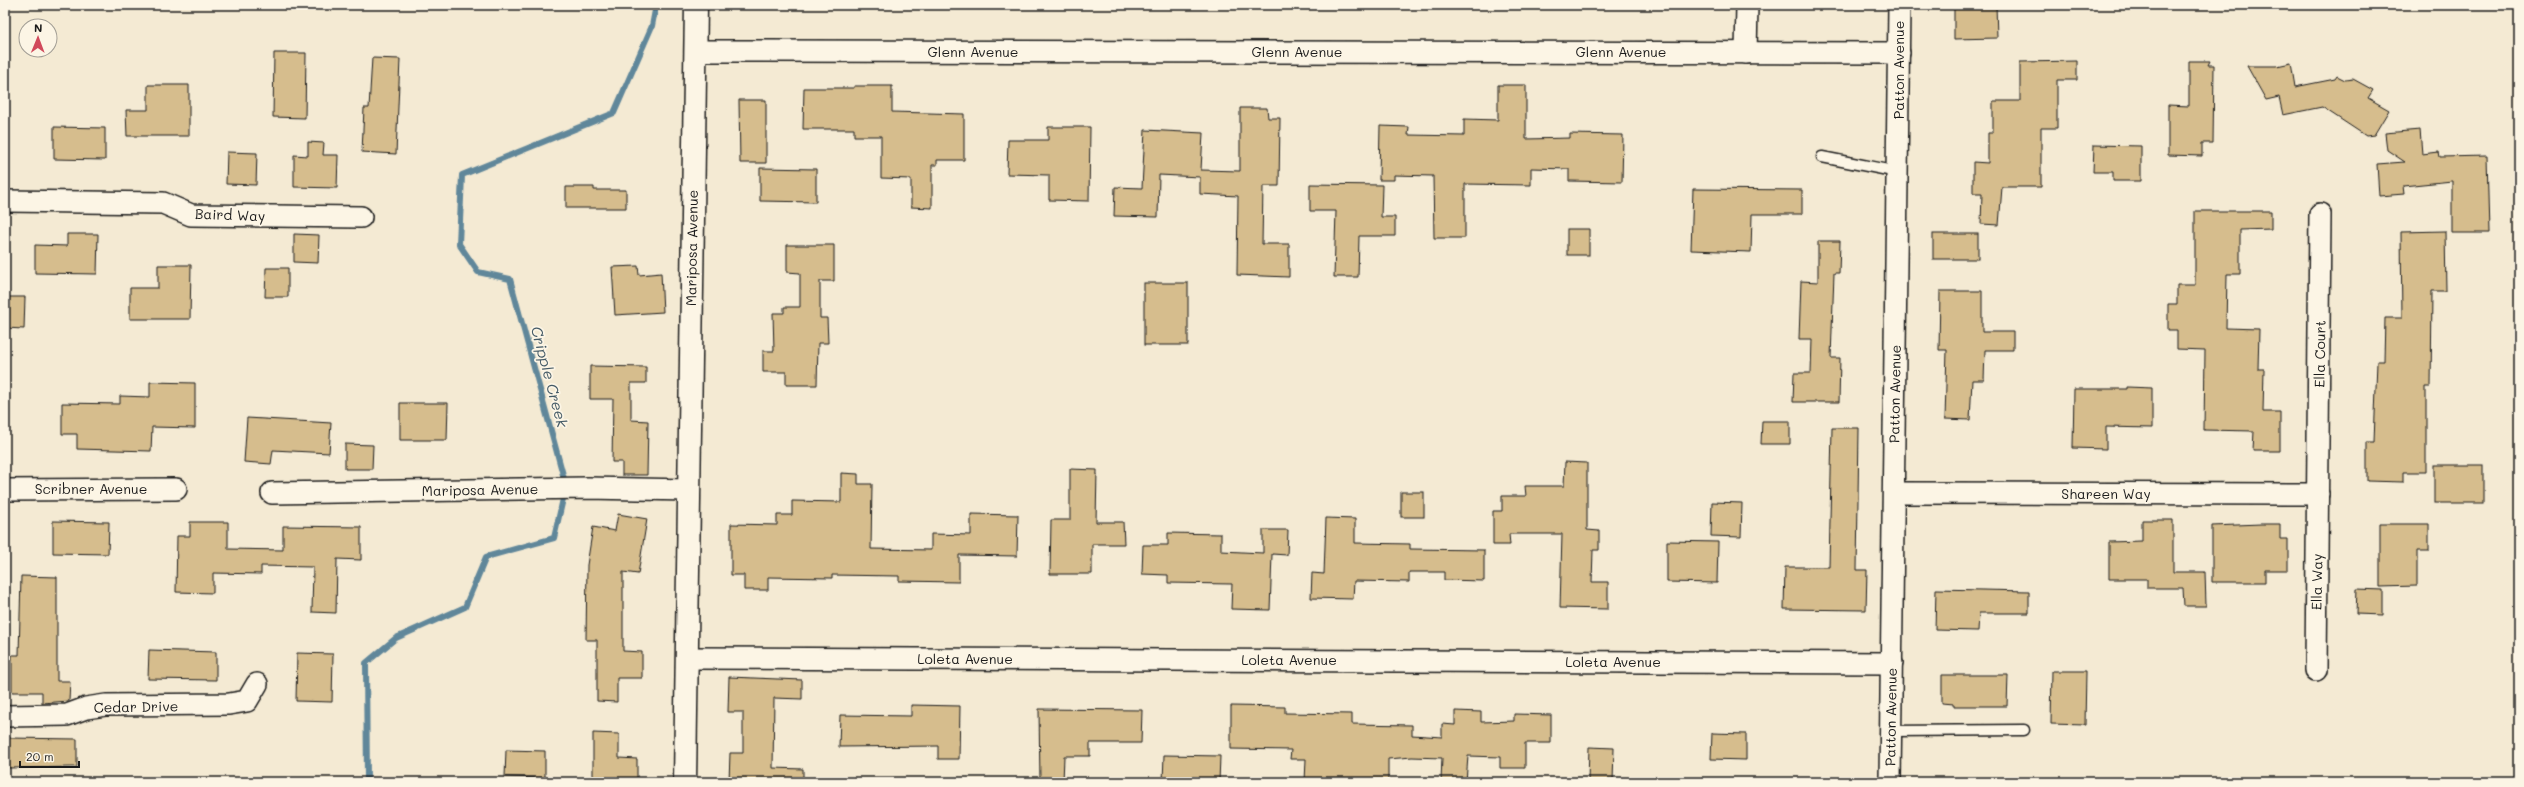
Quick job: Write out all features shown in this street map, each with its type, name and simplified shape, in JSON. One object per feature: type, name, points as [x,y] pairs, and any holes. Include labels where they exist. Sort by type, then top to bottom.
[{"type":"street","name":"Mariposa Avenue","points":[[685,782],[696,5]]},
{"type":"street","points":[[1746,53],[1747,5]]},
{"type":"street","name":"Patton Avenue","points":[[1890,782],[1899,5]]},
{"type":"street","name":"Glenn Avenue","points":[[696,51],[1899,53]]},
{"type":"street","name":"Baird Way","points":[[5,201],[163,202],[191,215],[361,217]]},
{"type":"street","name":"Ella Court","points":[[2318,494],[2320,214]]},
{"type":"street","name":"Mariposa Avenue","points":[[272,493],[588,488],[688,490]]},
{"type":"street","name":"Scribner Avenue","points":[[5,490],[176,489]]},
{"type":"street","name":"Shareen Way","points":[[1894,493],[2318,494]]},
{"type":"street","name":"Ella Way","points":[[2316,670],[2318,494]]},
{"type":"street","name":"Loleta Avenue","points":[[687,658],[1892,663]]},
{"type":"street","name":"Cedar Drive","points":[[5,716],[67,715],[86,708],[106,705],[228,704],[247,701],[257,684]]},
{"type":"lane","points":[[1822,157],[1898,172]]},
{"type":"lane","points":[[1891,731],[2024,730]]},
{"type":"building","points":[[1954,5],[1996,5],[1997,38],[1954,39]]},
{"type":"building","points":[[274,53],[306,53],[305,118],[273,117]]},
{"type":"building","points":[[372,58],[400,59],[396,154],[362,152],[364,108],[369,108]]},
{"type":"building","points":[[2077,61],[2077,80],[2057,80],[2057,128],[2041,128],[2041,187],[2002,187],[1999,225],[1981,224],[1982,193],[1973,193],[1973,162],[1988,163],[1988,133],[1993,133],[1993,101],[2020,101],[2020,62]]},
{"type":"building","points":[[2189,61],[2210,61],[2208,65],[2214,65],[2213,143],[2202,143],[2202,156],[2168,155],[2168,105],[2189,106]]},
{"type":"building","points":[[2291,63],[2295,87],[2335,79],[2337,76],[2345,80],[2353,79],[2373,90],[2368,98],[2389,110],[2374,135],[2366,136],[2322,107],[2283,115],[2279,97],[2266,100],[2247,66],[2277,66]]},
{"type":"building","points":[[148,85],[189,85],[189,136],[127,136],[126,110],[148,110]]},
{"type":"building","points":[[1498,85],[1526,85],[1526,139],[1570,138],[1570,134],[1623,135],[1622,182],[1569,181],[1569,169],[1531,168],[1531,185],[1465,184],[1465,238],[1434,238],[1433,176],[1394,175],[1394,180],[1379,180],[1380,126],[1409,127],[1408,135],[1464,136],[1464,119],[1498,120]]},
{"type":"building","points":[[854,86],[892,86],[892,112],[964,114],[964,160],[937,160],[937,165],[932,165],[932,208],[911,207],[911,179],[881,178],[881,136],[854,136],[854,129],[803,129],[804,88],[854,88]]},
{"type":"building","points":[[739,100],[766,100],[766,163],[740,163]]},
{"type":"building","points":[[1240,108],[1267,108],[1268,118],[1280,118],[1279,186],[1263,186],[1262,244],[1289,244],[1289,277],[1237,275],[1238,196],[1200,194],[1200,177],[1159,175],[1158,217],[1114,216],[1115,187],[1142,188],[1145,130],[1203,133],[1201,170],[1240,171]]},
{"type":"building","points":[[54,127],[105,128],[105,160],[54,159]]},
{"type":"building","points":[[1048,127],[1090,127],[1089,201],[1049,200],[1049,175],[1007,174],[1008,140],[1048,140]]},
{"type":"building","points":[[2420,130],[2422,154],[2439,152],[2440,157],[2487,156],[2489,233],[2452,233],[2452,181],[2403,186],[2404,194],[2379,196],[2377,164],[2405,162],[2387,150],[2385,133]]},
{"type":"building","points":[[308,142],[324,143],[323,155],[338,155],[337,188],[294,187],[294,155],[308,156]]},
{"type":"building","points":[[2094,145],[2141,146],[2141,181],[2113,181],[2113,172],[2093,172]]},
{"type":"building","points":[[227,152],[257,153],[256,185],[226,184]]},
{"type":"building","points":[[760,168],[816,169],[816,202],[760,201]]},
{"type":"building","points":[[1310,184],[1382,185],[1381,217],[1395,217],[1395,236],[1359,236],[1358,277],[1334,277],[1336,211],[1310,211]]},
{"type":"building","points":[[566,187],[594,187],[594,190],[626,190],[626,208],[566,208]]},
{"type":"building","points":[[1693,189],[1802,190],[1802,214],[1752,214],[1751,252],[1691,250]]},
{"type":"building","points":[[2195,211],[2271,211],[2271,229],[2240,230],[2240,274],[2227,274],[2226,328],[2259,329],[2258,369],[2264,369],[2263,412],[2280,412],[2280,451],[2253,451],[2254,431],[2204,430],[2205,350],[2177,349],[2177,330],[2168,330],[2168,304],[2177,304],[2177,285],[2195,285]]},
{"type":"building","points":[[1567,229],[1589,229],[1589,255],[1567,255]]},
{"type":"building","points":[[2445,231],[2446,291],[2432,291],[2431,387],[2426,387],[2426,472],[2403,472],[2403,482],[2367,481],[2367,442],[2374,442],[2377,361],[2384,361],[2385,318],[2402,318],[2401,232]]},
{"type":"building","points":[[67,234],[98,234],[97,274],[35,273],[35,245],[67,246]]},
{"type":"building","points":[[294,234],[319,235],[318,263],[294,262]]},
{"type":"building","points":[[1933,234],[1978,234],[1978,259],[1933,259]]},
{"type":"building","points":[[1818,241],[1840,241],[1839,273],[1834,273],[1831,358],[1840,358],[1839,402],[1793,402],[1794,373],[1811,373],[1812,339],[1799,339],[1801,281],[1818,282]]},
{"type":"building","points":[[787,245],[834,245],[834,281],[820,281],[820,318],[827,318],[828,343],[818,343],[817,385],[786,385],[786,372],[763,372],[763,351],[774,351],[773,313],[784,313],[784,307],[800,307],[800,273],[787,272]]},
{"type":"building","points":[[158,265],[191,265],[190,319],[130,319],[130,288],[158,288]]},
{"type":"building","points":[[638,266],[639,275],[661,273],[663,312],[615,315],[612,267]]},
{"type":"building","points":[[266,268],[288,268],[288,297],[265,297]]},
{"type":"building","points":[[1144,283],[1188,283],[1188,345],[1144,345]]},
{"type":"building","points":[[1940,291],[1982,291],[1982,332],[2013,332],[2013,350],[1985,350],[1984,380],[1972,380],[1970,420],[1945,419],[1947,350],[1939,350]]},
{"type":"building","points":[[5,297],[25,297],[24,329],[5,328]]},
{"type":"building","points":[[590,366],[646,367],[646,383],[631,383],[631,420],[648,421],[647,475],[622,475],[622,462],[612,462],[613,399],[590,399]]},
{"type":"building","points":[[150,382],[195,383],[195,428],[152,427],[151,451],[77,449],[77,434],[62,434],[62,403],[120,404],[120,396],[150,397]]},
{"type":"building","points":[[2127,387],[2152,388],[2152,428],[2106,427],[2106,449],[2073,448],[2074,389],[2127,389]]},
{"type":"building","points":[[400,403],[448,403],[447,440],[400,440]]},
{"type":"building","points":[[247,418],[331,423],[329,453],[273,450],[271,464],[244,462]]},
{"type":"building","points":[[1762,421],[1790,421],[1790,444],[1761,444]]},
{"type":"building","points":[[1832,428],[1859,428],[1857,570],[1867,570],[1866,610],[1784,609],[1785,567],[1829,567]]},
{"type":"building","points":[[345,444],[373,445],[372,469],[345,469]]},
{"type":"building","points":[[1565,462],[1587,463],[1587,530],[1599,531],[1599,550],[1593,550],[1592,582],[1608,582],[1608,609],[1560,608],[1562,534],[1509,534],[1510,545],[1493,545],[1493,511],[1502,511],[1502,496],[1526,496],[1525,486],[1564,486]]},
{"type":"building","points":[[2434,465],[2483,465],[2483,503],[2434,503]]},
{"type":"building","points":[[1070,469],[1097,470],[1096,522],[1123,522],[1124,544],[1092,544],[1092,574],[1050,574],[1051,520],[1070,520]]},
{"type":"building","points":[[841,473],[858,474],[858,484],[872,484],[871,549],[931,550],[931,534],[971,535],[971,514],[1018,515],[1017,556],[959,555],[959,582],[899,581],[899,576],[832,575],[832,578],[768,577],[768,590],[744,590],[744,575],[731,575],[731,524],[777,525],[777,515],[792,515],[792,501],[841,502]]},
{"type":"building","points":[[1401,492],[1424,492],[1424,517],[1401,517]]},
{"type":"building","points":[[1712,502],[1742,503],[1741,537],[1711,536]]},
{"type":"building","points":[[618,514],[647,519],[638,574],[623,572],[623,651],[642,652],[642,678],[617,678],[617,702],[597,701],[597,640],[586,640],[587,565],[593,527],[615,531]]},
{"type":"building","points":[[1326,518],[1355,519],[1355,543],[1410,544],[1410,549],[1484,550],[1484,581],[1444,580],[1444,572],[1409,572],[1409,582],[1354,581],[1353,599],[1311,598],[1312,573],[1324,574]]},
{"type":"building","points":[[2142,520],[2173,520],[2173,572],[2205,572],[2206,606],[2184,606],[2183,588],[2147,588],[2147,579],[2109,579],[2109,542],[2142,541]]},
{"type":"building","points":[[53,521],[109,522],[108,554],[53,553]]},
{"type":"building","points":[[190,522],[228,522],[228,549],[283,550],[283,526],[361,527],[361,560],[337,559],[336,613],[312,612],[313,567],[261,566],[261,574],[213,573],[213,593],[176,592],[177,536],[190,536]]},
{"type":"building","points":[[2280,524],[2280,539],[2288,539],[2288,570],[2265,570],[2265,582],[2212,582],[2212,526]]},
{"type":"building","points":[[2380,524],[2429,524],[2429,551],[2417,551],[2417,586],[2380,587]]},
{"type":"building","points":[[1263,530],[1288,530],[1287,555],[1272,554],[1270,610],[1231,609],[1232,584],[1168,583],[1168,575],[1142,574],[1143,545],[1168,545],[1168,533],[1221,534],[1221,551],[1263,553]]},
{"type":"building","points":[[1667,541],[1718,542],[1717,583],[1667,582]]},
{"type":"building","points":[[21,576],[57,577],[57,681],[70,681],[69,701],[42,703],[42,692],[12,692],[12,655],[19,655]]},
{"type":"building","points":[[1936,589],[2029,591],[2029,613],[1979,613],[1978,631],[1935,630]]},
{"type":"building","points":[[2357,589],[2383,590],[2383,615],[2356,614]]},
{"type":"building","points":[[149,650],[216,652],[216,680],[148,679]]},
{"type":"building","points":[[297,653],[333,654],[332,702],[296,701]]},
{"type":"building","points":[[2052,671],[2086,671],[2085,725],[2051,724]]},
{"type":"building","points":[[1942,675],[2008,675],[2007,706],[1954,706],[1954,704],[1942,703]]},
{"type":"building","points":[[729,677],[802,680],[802,699],[774,698],[773,768],[803,769],[803,782],[729,782],[730,753],[743,753],[743,712],[728,712]]},
{"type":"building","points":[[911,705],[960,706],[959,759],[938,759],[938,746],[839,747],[840,715],[911,716]]},
{"type":"building","points":[[1231,706],[1285,707],[1285,713],[1352,714],[1352,724],[1412,725],[1412,735],[1442,737],[1442,724],[1455,725],[1455,711],[1481,712],[1481,722],[1514,721],[1514,714],[1551,715],[1551,743],[1525,743],[1525,768],[1500,768],[1500,757],[1468,756],[1466,782],[1441,782],[1442,758],[1412,757],[1388,759],[1388,782],[1305,782],[1306,759],[1290,759],[1291,750],[1231,749]]},
{"type":"building","points":[[1039,709],[1142,710],[1141,743],[1090,743],[1090,756],[1064,756],[1063,782],[1040,782]]},
{"type":"building","points":[[593,733],[619,734],[619,758],[637,759],[637,782],[593,782]]},
{"type":"building","points":[[1712,733],[1746,734],[1746,760],[1711,759]]},
{"type":"building","points":[[8,738],[77,739],[77,767],[8,768]]},
{"type":"building","points":[[1589,747],[1614,748],[1613,782],[1588,782]]},
{"type":"building","points":[[506,750],[545,751],[545,778],[505,777]]},
{"type":"building","points":[[1164,755],[1220,756],[1219,782],[1163,782]]},
{"type":"waterway","name":"Cripple Creek","points":[[367,782],[366,663],[396,638],[465,607],[486,557],[554,538],[566,486],[510,279],[478,272],[459,244],[462,175],[614,113],[652,26],[656,5]]}]
